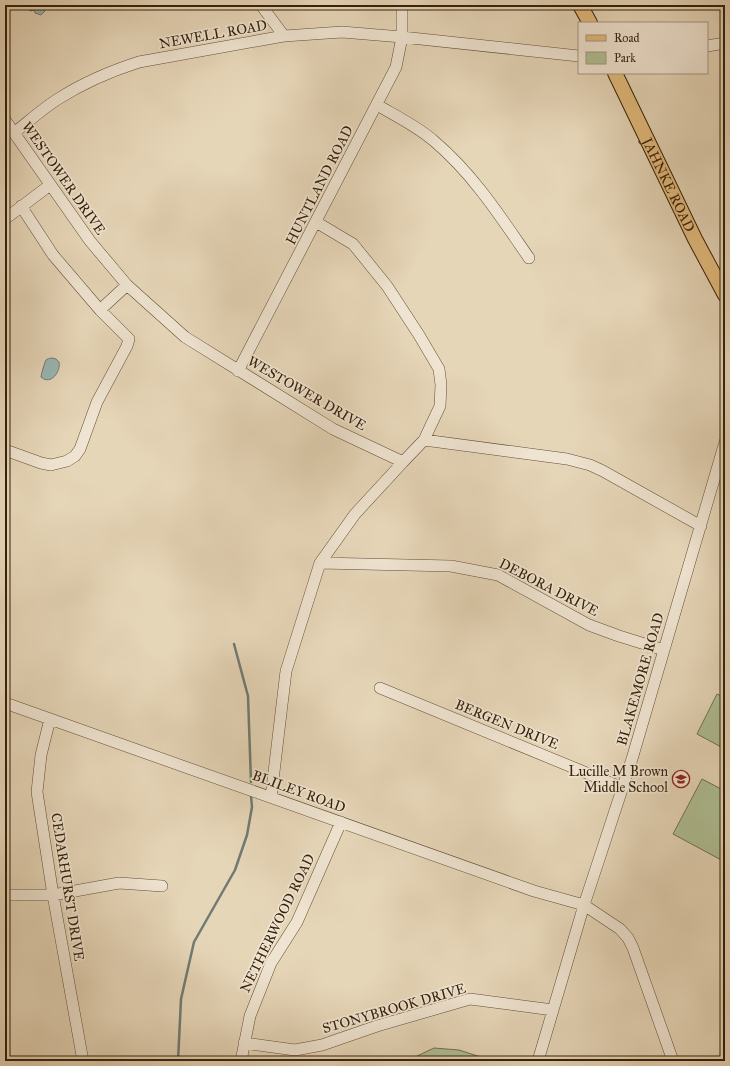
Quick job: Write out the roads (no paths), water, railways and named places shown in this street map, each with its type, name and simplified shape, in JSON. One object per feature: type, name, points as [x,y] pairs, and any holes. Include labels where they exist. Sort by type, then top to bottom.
[{"type":"main road","points":[[580,5],[589,22]]},
{"type":"main road","name":"JAHNKE ROAD","points":[[615,74],[695,239],[725,296]]},
{"type":"street","points":[[261,5],[284,36]]},
{"type":"street","name":"HUNTLAND ROAD","points":[[238,371],[396,67],[402,37],[402,5]]},
{"type":"street","name":"NEWELL ROAD","points":[[14,133],[57,99],[107,73],[139,62],[284,36],[342,32],[578,56]]},
{"type":"street","points":[[708,46],[725,43]]},
{"type":"street","points":[[377,105],[412,125],[433,140],[457,161],[480,188],[529,258]]},
{"type":"street","name":"WESTOWER DRIVE","points":[[5,120],[90,241],[127,285],[185,337],[238,371],[333,428],[403,462]]},
{"type":"street","points":[[5,219],[50,185]]},
{"type":"street","points":[[5,450],[51,465],[67,461],[75,456],[80,448],[97,402],[127,346],[129,338],[100,310],[53,254],[22,206]]},
{"type":"street","points":[[272,797],[286,671],[320,563],[355,514],[424,440],[440,406],[441,386],[439,369],[387,286],[353,244],[316,222]]},
{"type":"street","points":[[100,310],[127,285]]},
{"type":"street","points":[[424,440],[567,458],[577,461],[603,471],[701,526]]},
{"type":"street","name":"BLAKEMORE ROAD","points":[[538,1061],[584,905],[623,788],[725,442]]},
{"type":"street","name":"DEBORA DRIVE","points":[[320,563],[451,566],[498,576],[589,625],[664,650]]},
{"type":"street","name":"BERGEN DRIVE","points":[[380,688],[623,788]]},
{"type":"street","name":"BLILEY ROAD","points":[[5,703],[534,891],[584,905],[615,926],[628,938],[633,948],[673,1061]]},
{"type":"street","name":"CEDARHURST DRIVE","points":[[50,719],[40,755],[37,792],[53,895],[83,1061]]},
{"type":"street","name":"NETHERWOOD ROAD","points":[[242,1061],[250,1016],[271,963],[297,922],[341,822]]},
{"type":"street","points":[[5,895],[53,895],[119,883],[162,886]]},
{"type":"street","name":"STONYBROOK DRIVE","points":[[244,1043],[295,1050],[322,1045],[377,1026],[470,999],[553,1010]]},
{"type":"water","points":[[25,5],[43,5],[45,11],[41,15],[35,13],[34,10],[30,11]]},
{"type":"water","points":[[52,358],[59,362],[59,366],[57,373],[52,379],[48,380],[41,377],[46,360]]},
{"type":"waterway","points":[[234,644],[248,696],[251,782]]},
{"type":"waterway","points":[[178,1061],[181,999],[194,942],[235,870],[247,835],[252,807],[251,796]]},
{"type":"place","name":"Lucille M Brown Middle School","points":[[681,779]]}]
